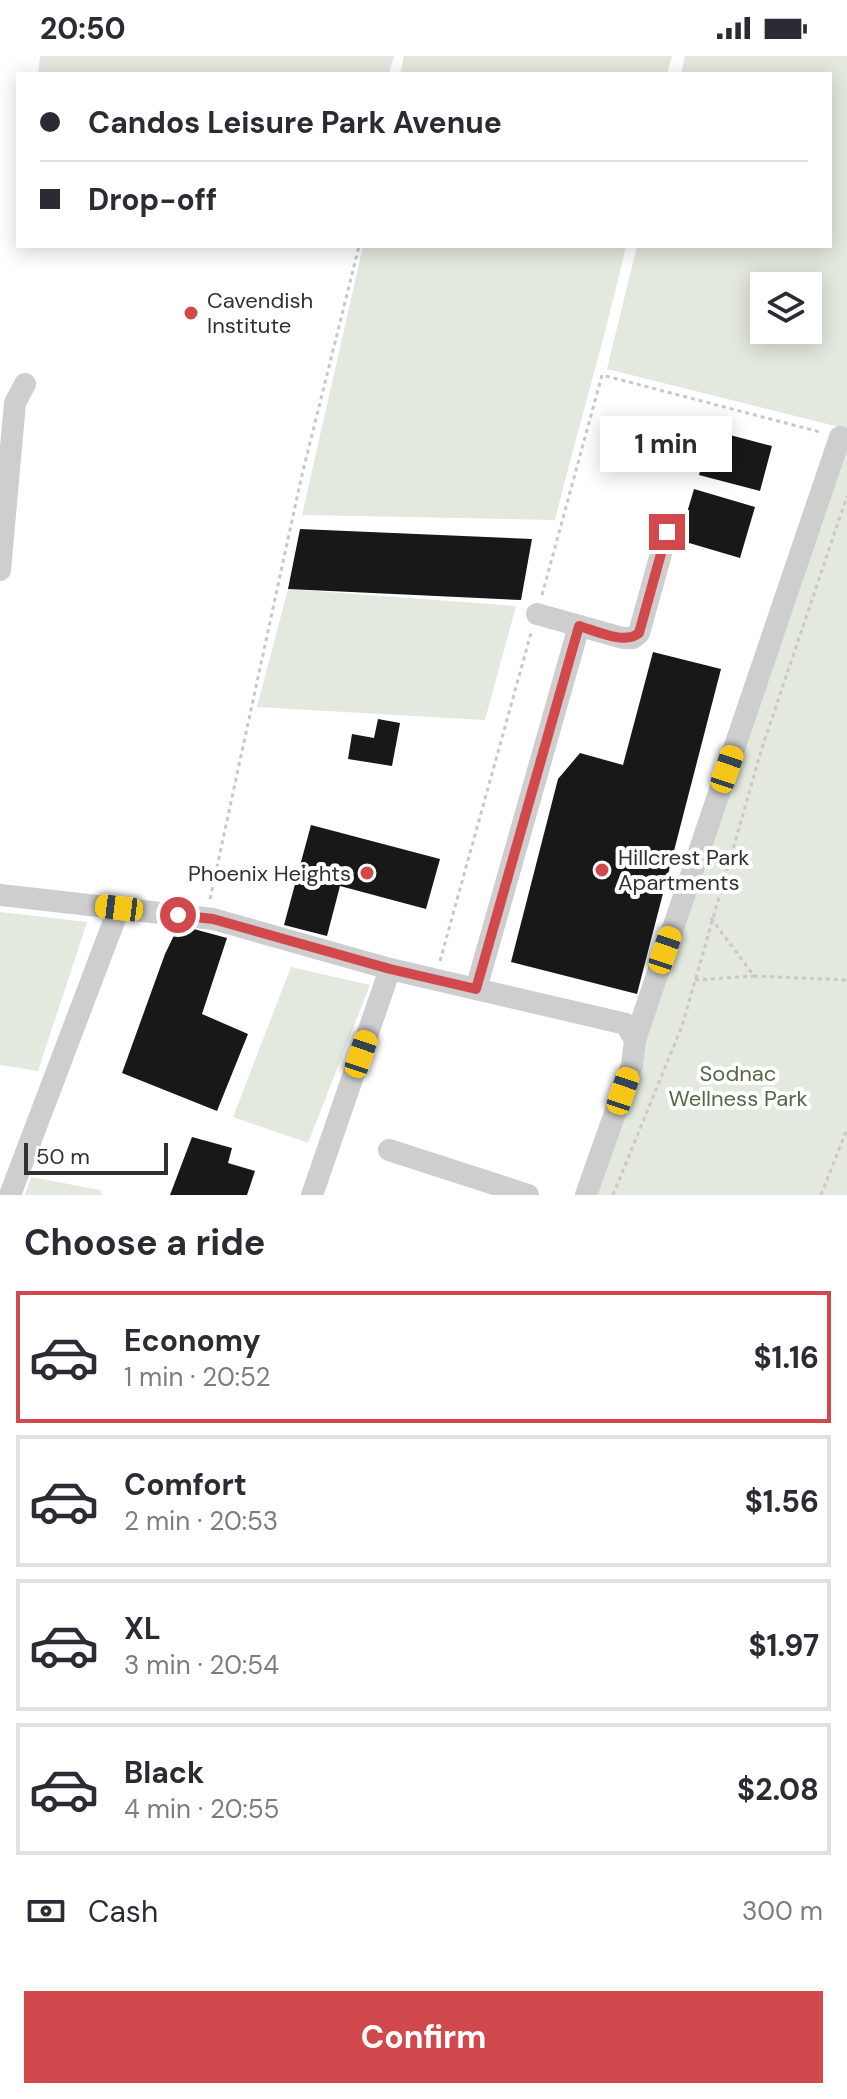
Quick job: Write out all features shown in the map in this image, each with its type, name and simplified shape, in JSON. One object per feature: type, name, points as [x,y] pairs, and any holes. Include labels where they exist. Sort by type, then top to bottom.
[{"type":"street","points":[[0,570],[5,448],[15,403],[25,384]]},
{"type":"street","points":[[586,1195],[632,1065],[630,1032],[840,437]]},
{"type":"street","points":[[537,614],[623,638],[633,638],[639,633],[667,532]]},
{"type":"street","points":[[476,989],[579,626]]},
{"type":"street","points":[[0,895],[207,918],[630,1032]]},
{"type":"street","points":[[10,1195],[119,908]]},
{"type":"street","points":[[312,1195],[390,969]]},
{"type":"street","points":[[389,1150],[528,1195]]},
{"type":"path","points":[[207,918],[301,479],[359,248]]},
{"type":"path","points":[[435,980],[602,375],[840,437]]},
{"type":"path","points":[[613,1195],[682,1026],[762,748],[847,496]]},
{"type":"path","points":[[711,918],[754,976]]},
{"type":"path","points":[[695,980],[754,976],[845,980],[847,987]]},
{"type":"path","points":[[821,1195],[847,1129]]},
{"type":"green space","points":[[40,56],[394,56],[390,72],[38,72]]},
{"type":"green space","points":[[404,56],[672,56],[668,72],[400,72]]},
{"type":"green space","points":[[685,56],[847,56],[847,429],[607,369],[637,248],[832,248],[832,72],[681,72]]},
{"type":"green space","points":[[363,248],[626,248],[555,520],[302,515]]},
{"type":"green space","name":"Sodnac Wellness Park","points":[[847,442],[847,1195],[588,1195]]},
{"type":"green space","points":[[288,589],[516,606],[485,720],[257,707]]},
{"type":"green space","points":[[0,912],[87,922],[38,1071],[0,1065]]},
{"type":"green space","points":[[291,967],[370,985],[308,1143],[233,1117]]},
{"type":"green space","points":[[31,1177],[100,1190],[102,1195],[25,1195]]},
{"type":"building","points":[[711,430],[772,446],[760,491],[699,475]]},
{"type":"building","points":[[694,489],[755,507],[740,558],[679,540]]},
{"type":"building","points":[[300,529],[532,539],[521,600],[288,589]]},
{"type":"building","name":"Hillcrest Park Apartments","points":[[653,652],[721,669],[637,994],[511,962],[558,779],[580,753],[623,765]]},
{"type":"building","points":[[378,719],[400,723],[392,766],[348,759],[352,734],[374,738]]},
{"type":"building","name":"Phoenix Heights","points":[[311,825],[440,859],[426,909],[340,886],[327,936],[284,925]]},
{"type":"building","points":[[179,925],[227,938],[202,1014],[248,1034],[217,1111],[122,1073],[165,954]]},
{"type":"building","points":[[192,1137],[232,1148],[228,1163],[255,1171],[247,1195],[170,1195]]},
{"type":"place","name":"Cavendish Institute","points":[[191,313]]},
{"type":"place","name":"Hillcrest Park Apartments","points":[[602,870]]},
{"type":"place","name":"Phoenix Heights","points":[[367,873]]},
{"type":"route","points":[[178,915],[213,919],[390,969],[476,989],[579,626],[623,638],[633,638],[639,633],[667,532]]}]
